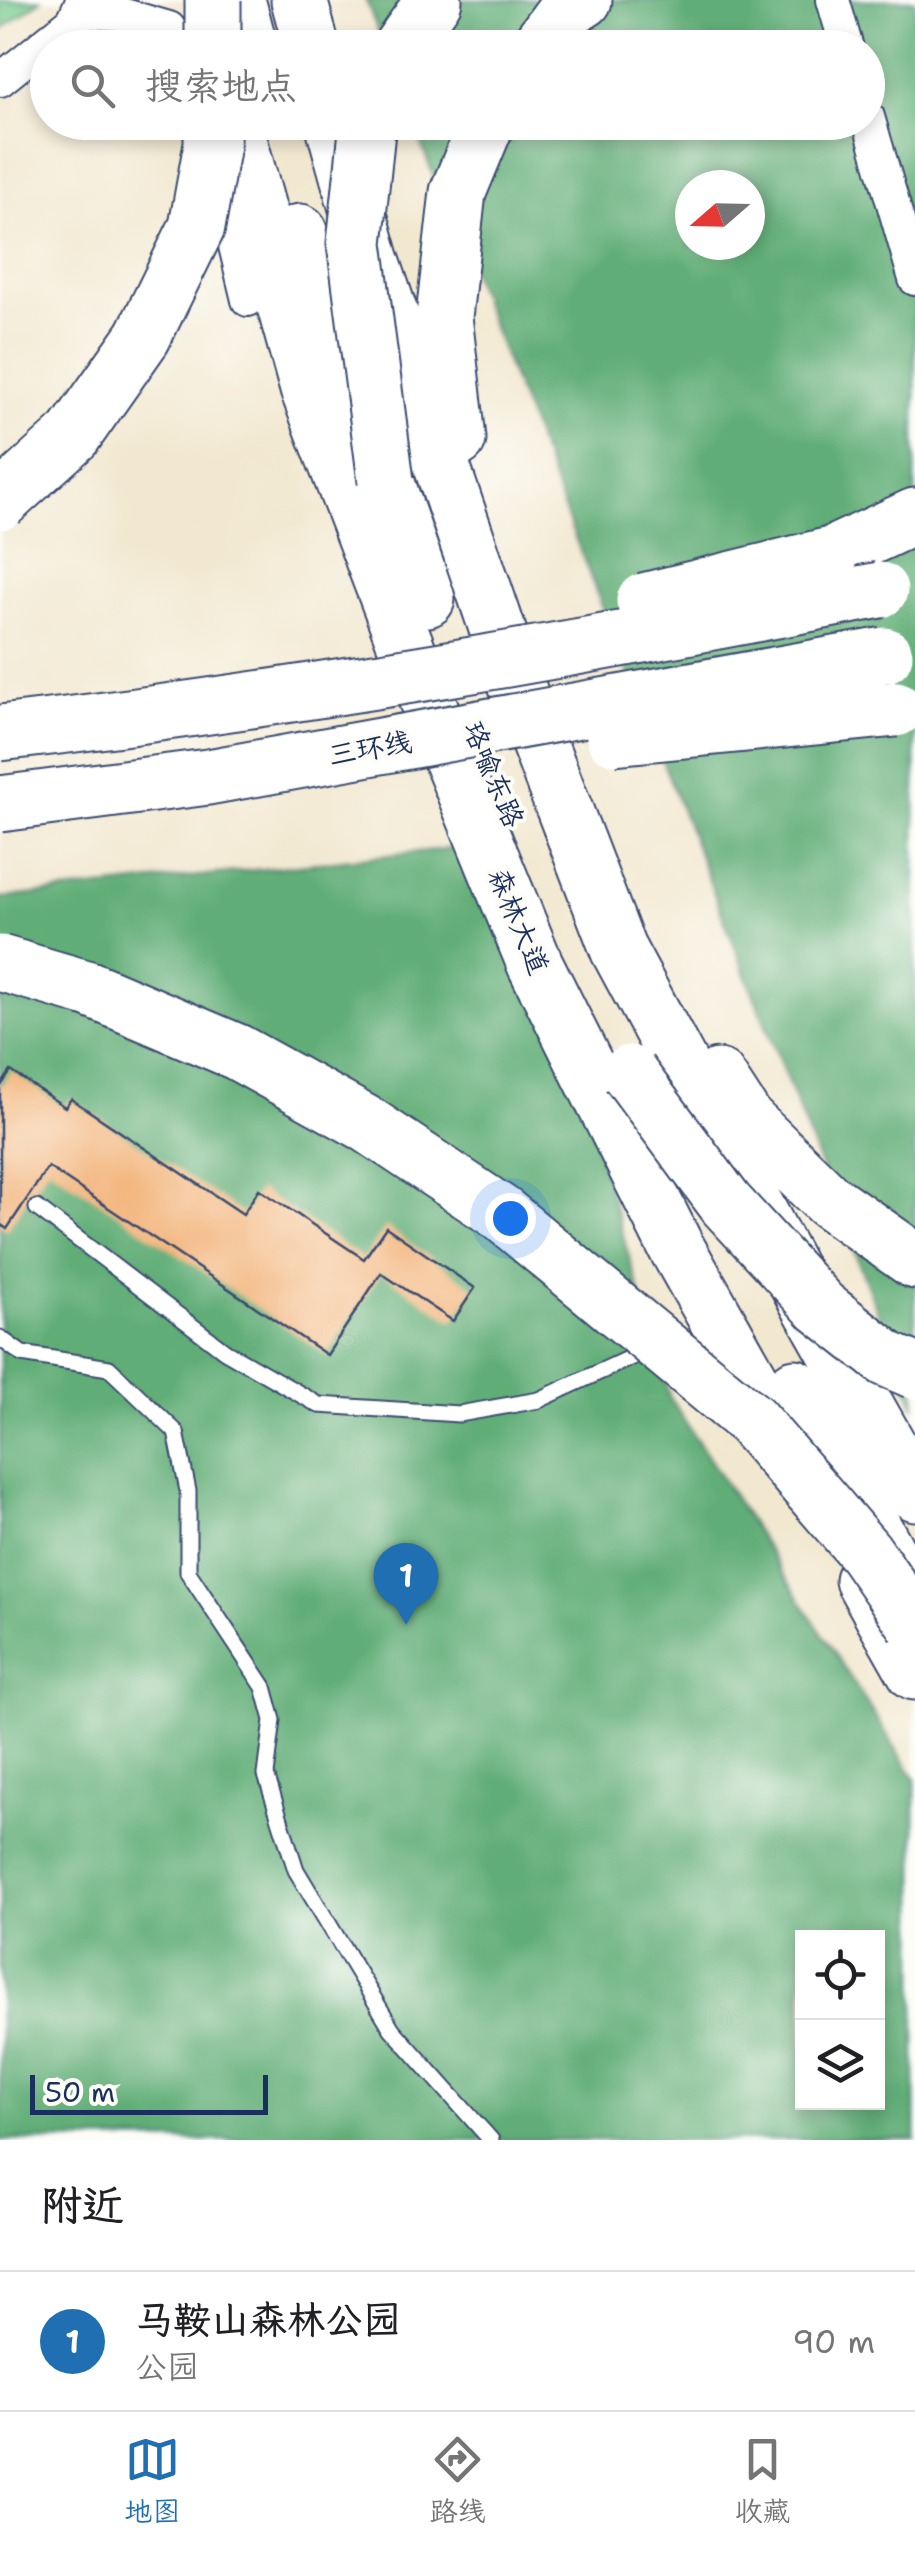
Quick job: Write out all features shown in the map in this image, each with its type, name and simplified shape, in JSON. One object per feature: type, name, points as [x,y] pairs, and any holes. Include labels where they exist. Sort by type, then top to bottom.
[{"type":"highway","points":[[200,0],[208,30]]},
{"type":"highway","points":[[213,0],[213,30]]},
{"type":"highway","points":[[237,0],[245,30]]},
{"type":"highway","points":[[299,0],[307,30]]},
{"type":"highway","points":[[413,30],[434,0]]},
{"type":"highway","points":[[550,30],[565,10],[584,0]]},
{"type":"highway","points":[[0,502],[74,434],[143,336],[197,227],[211,140]]},
{"type":"highway","name":"森林大道","points":[[239,140],[308,388],[426,698],[536,964],[675,1245],[694,1325],[915,1672]]},
{"type":"highway","name":"珞喻东路","points":[[275,140],[299,231],[466,708],[578,974],[764,1331],[915,1602]]},
{"type":"highway","points":[[338,140],[371,258],[514,678],[618,948],[808,1303],[915,1492]]},
{"type":"highway","points":[[366,140],[354,242],[386,482]]},
{"type":"highway","points":[[480,140],[458,192],[444,317],[453,414],[484,590]]},
{"type":"highway","points":[[197,710],[831,555],[915,516]]},
{"type":"highway","points":[[0,733],[197,710],[604,644],[915,580]]},
{"type":"highway","name":"三环线","points":[[0,804],[208,777],[885,655],[915,646]]},
{"type":"highway","points":[[208,777],[915,708]]},
{"type":"highway","points":[[590,876],[746,1120],[828,1200],[915,1261]]},
{"type":"highway","points":[[0,963],[89,989],[237,1052],[367,1124],[501,1213],[751,1420],[865,1552],[915,1624]]},
{"type":"highway","points":[[630,1073],[726,1204],[821,1307],[886,1360],[915,1371]]},
{"type":"street","points":[[833,0],[842,30]]},
{"type":"street","points":[[56,30],[78,10],[121,14],[170,30]]},
{"type":"street","points":[[0,80],[30,53]]},
{"type":"street","points":[[212,140],[248,300],[275,271]]},
{"type":"street","points":[[875,140],[915,279]]},
{"type":"lane","points":[[37,1208],[224,1351],[319,1406],[459,1414],[539,1400],[622,1364],[694,1325]]},
{"type":"lane","points":[[0,1338],[22,1354],[109,1368],[176,1432],[188,1492],[188,1572],[264,1687],[273,1720],[266,1775],[296,1870],[392,2029],[491,2140]]},
{"type":"green space","points":[[0,0],[41,0],[0,31]]},
{"type":"green space","points":[[366,0],[915,0],[915,1407],[420,140],[885,140],[885,30],[377,30]]},
{"type":"green space","points":[[461,847],[573,1064],[670,1398],[915,1778],[915,2140],[0,2140],[0,898]]},
{"type":"building","points":[[11,1071],[65,1107],[71,1099],[243,1214],[259,1189],[364,1259],[386,1227],[475,1288],[453,1321],[381,1273],[327,1355],[48,1167],[7,1229],[0,1224],[0,1087]]},
{"type":"place","name":"马鞍山森林公园","points":[[406,1625]]}]
